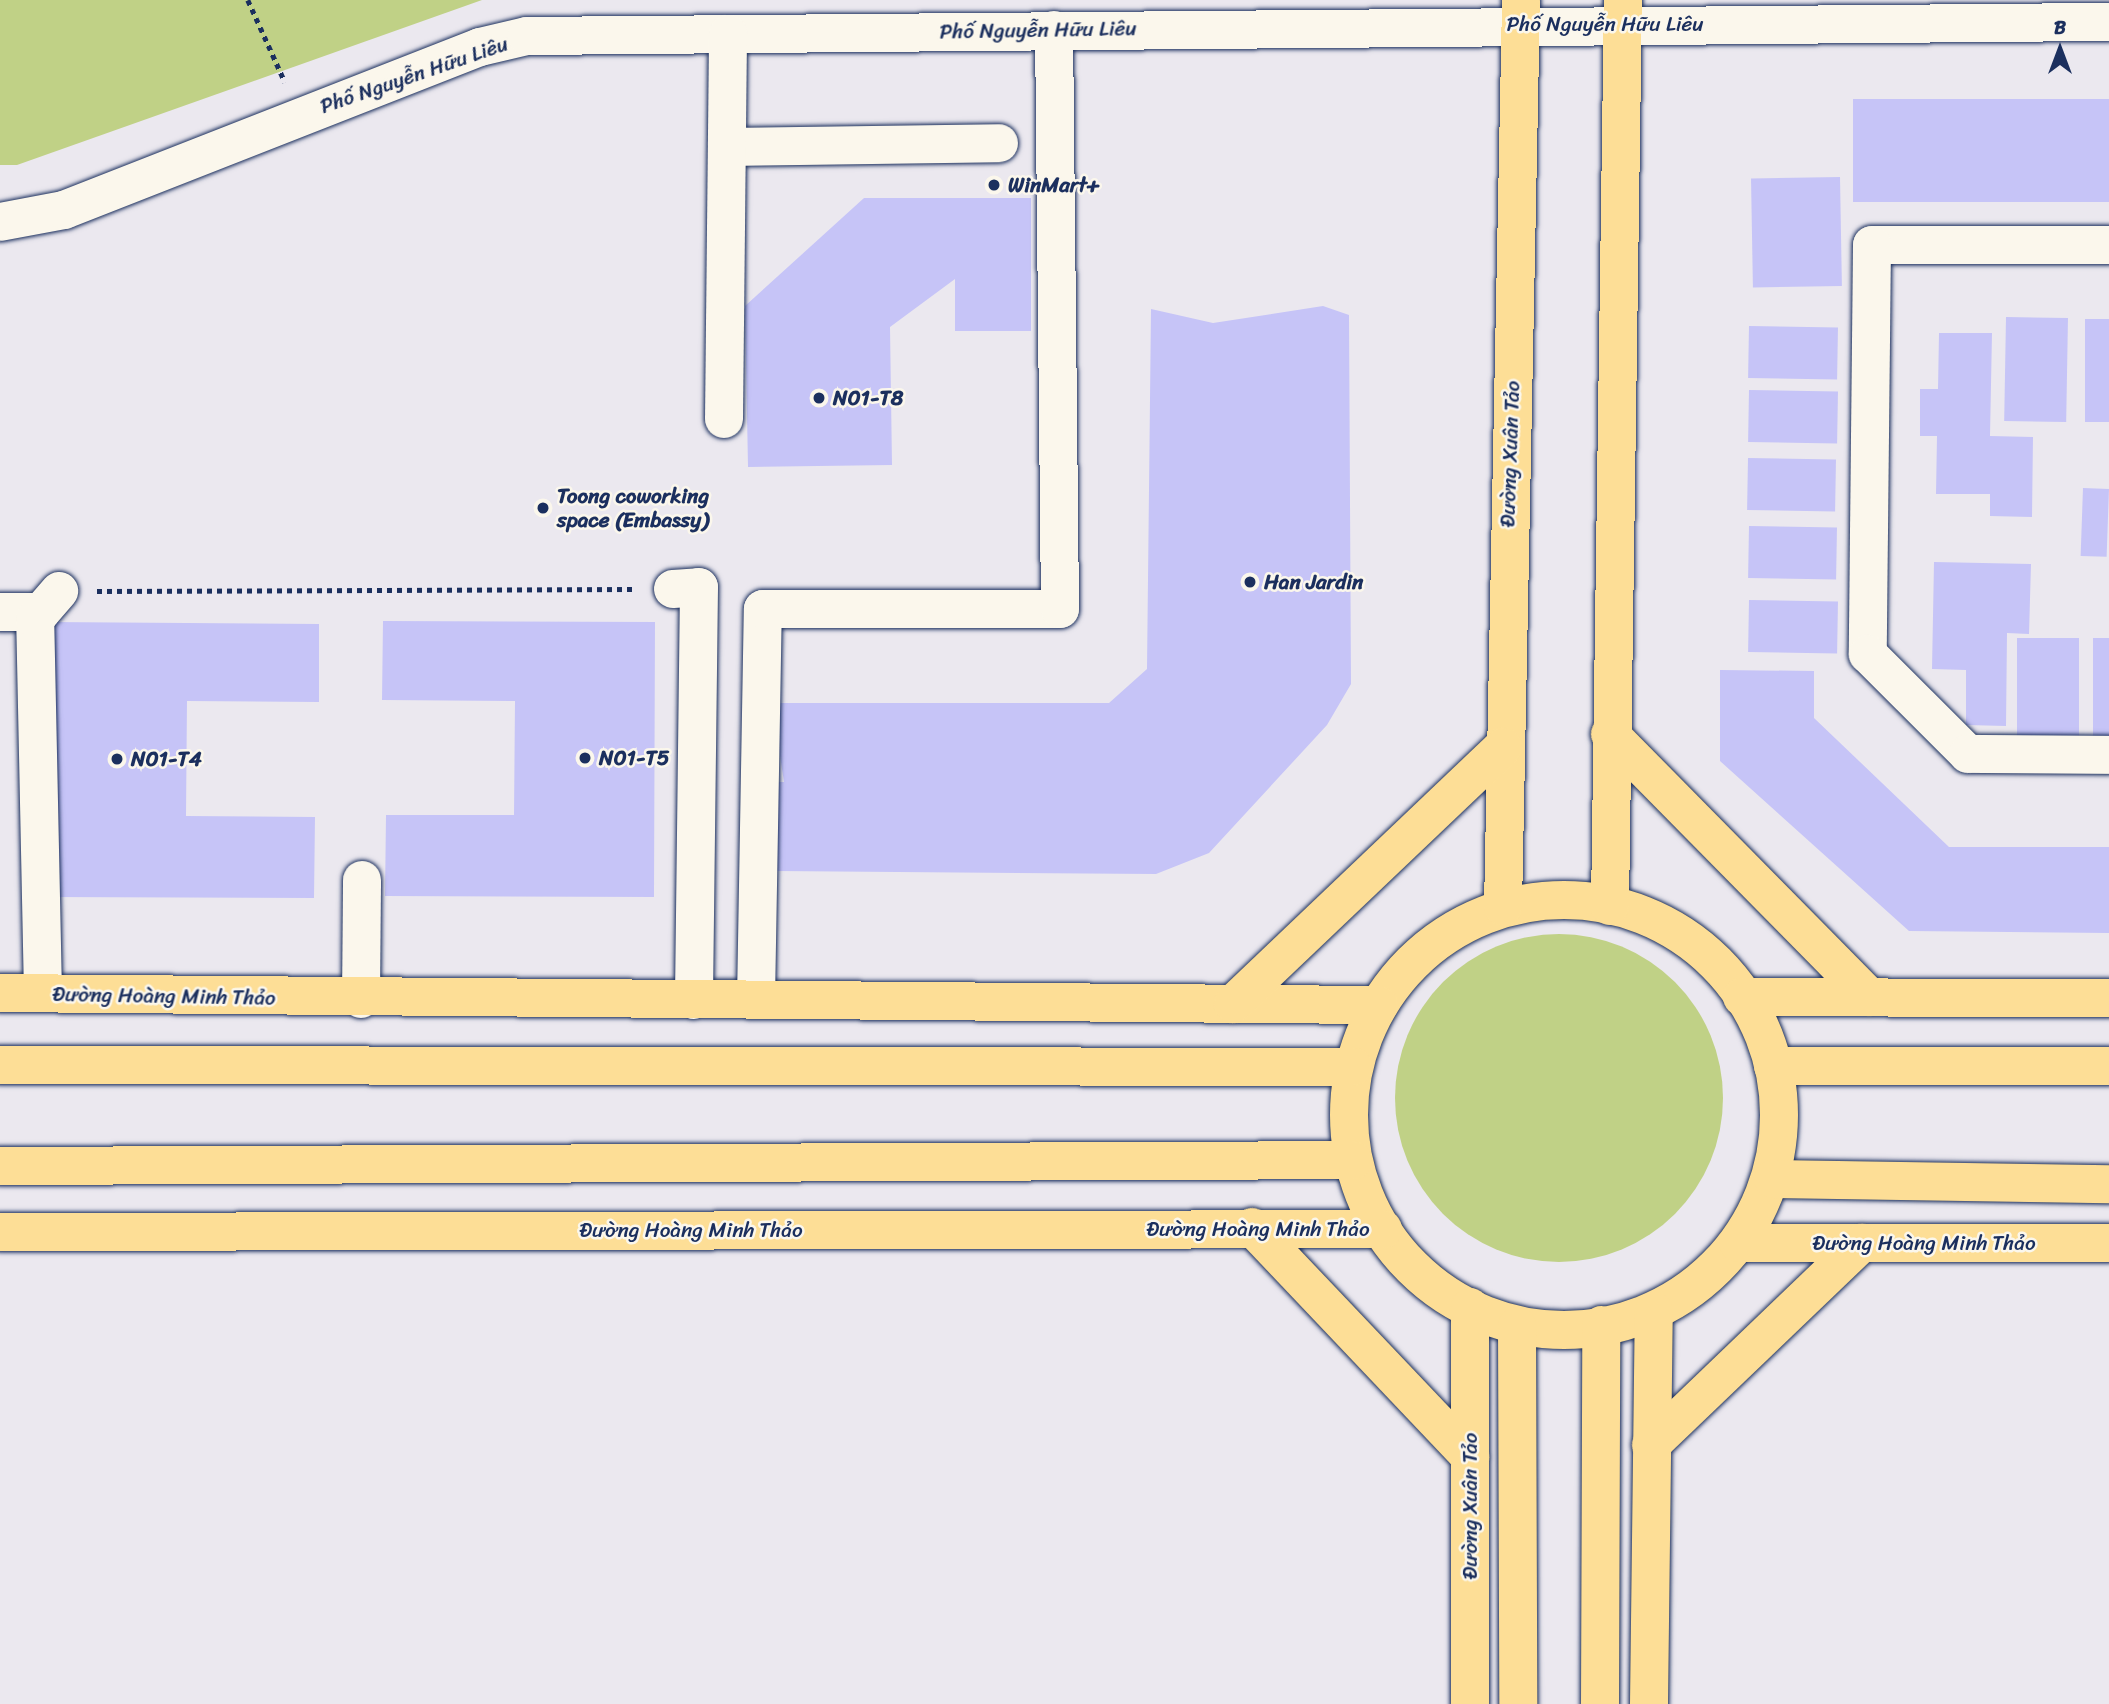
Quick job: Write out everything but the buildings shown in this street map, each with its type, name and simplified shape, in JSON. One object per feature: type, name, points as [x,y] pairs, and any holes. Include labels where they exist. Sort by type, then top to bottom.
[{"type":"main road","name":"Đường Xuân Tảo","points":[[1503,907],[1503,747],[1521,12]]},
{"type":"main road","points":[[1611,906],[1611,734],[1622,12]]},
{"type":"main road","points":[[1611,734],[1869,997]]},
{"type":"main road","points":[[1233,1004],[1503,747]]},
{"type":"main road","points":[[1583,899],[1611,906],[1653,918],[1714,959],[1756,1015],[1773,1066],[1773,1179],[1738,1243],[1712,1272],[1654,1311],[1601,1325],[1517,1326],[1451,1300],[1398,1255],[1360,1192],[1346,1121],[1353,1067],[1389,984],[1442,934],[1503,907],[1583,899]]},
{"type":"main road","name":"Đường Hoàng Minh Thảo","points":[[0,993],[361,999],[1379,1005]]},
{"type":"main road","points":[[1742,997],[2109,998]]},
{"type":"main road","points":[[0,1065],[1353,1067]]},
{"type":"main road","points":[[1773,1066],[2109,1066]]},
{"type":"main road","points":[[0,1166],[1353,1160]]},
{"type":"main road","points":[[1773,1179],[2109,1184]]},
{"type":"main road","points":[[1252,1227],[1470,1457]]},
{"type":"main road","name":"Đường Hoàng Minh Thảo","points":[[0,1232],[1252,1227],[1382,1229]]},
{"type":"main road","name":"Đường Hoàng Minh Thảo","points":[[1738,1243],[2109,1243]]},
{"type":"main road","points":[[1651,1445],[1863,1243]]},
{"type":"main road","name":"Đường Xuân Tảo","points":[[1470,1307],[1470,1704]]},
{"type":"main road","points":[[1650,1704],[1654,1311]]},
{"type":"main road","points":[[1600,1704],[1601,1325]]},
{"type":"main road","points":[[1517,1326],[1518,1704]]},
{"type":"street","name":"Phố Nguyễn Hữu Liêu","points":[[0,222],[64,210],[299,115],[480,47],[527,36],[1054,30],[1521,12],[2109,22]]},
{"type":"street","points":[[756,1000],[763,609],[1060,609],[1054,30]]},
{"type":"street","points":[[724,419],[728,34]]},
{"type":"street","points":[[727,147],[999,143]]},
{"type":"street","points":[[2109,246],[1872,245],[1868,654],[1968,754],[2109,755]]},
{"type":"street","points":[[673,589],[699,587],[694,1000]]},
{"type":"street","points":[[0,612],[50,602]]},
{"type":"street","points":[[43,993],[35,619],[50,602]]},
{"type":"street","points":[[361,999],[362,880]]},
{"type":"path","points":[[248,0],[299,115]]},
{"type":"path","points":[[50,602],[673,589]]},
{"type":"green space","points":[[0,0],[482,0],[17,165],[0,165]]},
{"type":"green space","points":[[1559,934],[1591,937],[1622,947],[1650,962],[1675,982],[1695,1007],[1710,1035],[1720,1066],[1723,1098],[1720,1130],[1710,1161],[1695,1189],[1675,1214],[1650,1234],[1622,1249],[1591,1259],[1559,1262],[1527,1259],[1496,1249],[1468,1234],[1443,1214],[1423,1189],[1408,1161],[1398,1130],[1395,1098],[1398,1066],[1408,1035],[1423,1007],[1443,982],[1468,962],[1496,947],[1527,937]]},
{"type":"place","name":"WinMart+","points":[[994,185]]},
{"type":"place","name":"N01-T8","points":[[819,398]]},
{"type":"place","name":"Toong coworking space (Embassy)","points":[[543,508]]},
{"type":"place","name":"Han Jardin","points":[[1250,582]]},
{"type":"place","name":"N01-T5","points":[[585,758]]},
{"type":"place","name":"N01-T4","points":[[117,759]]}]
